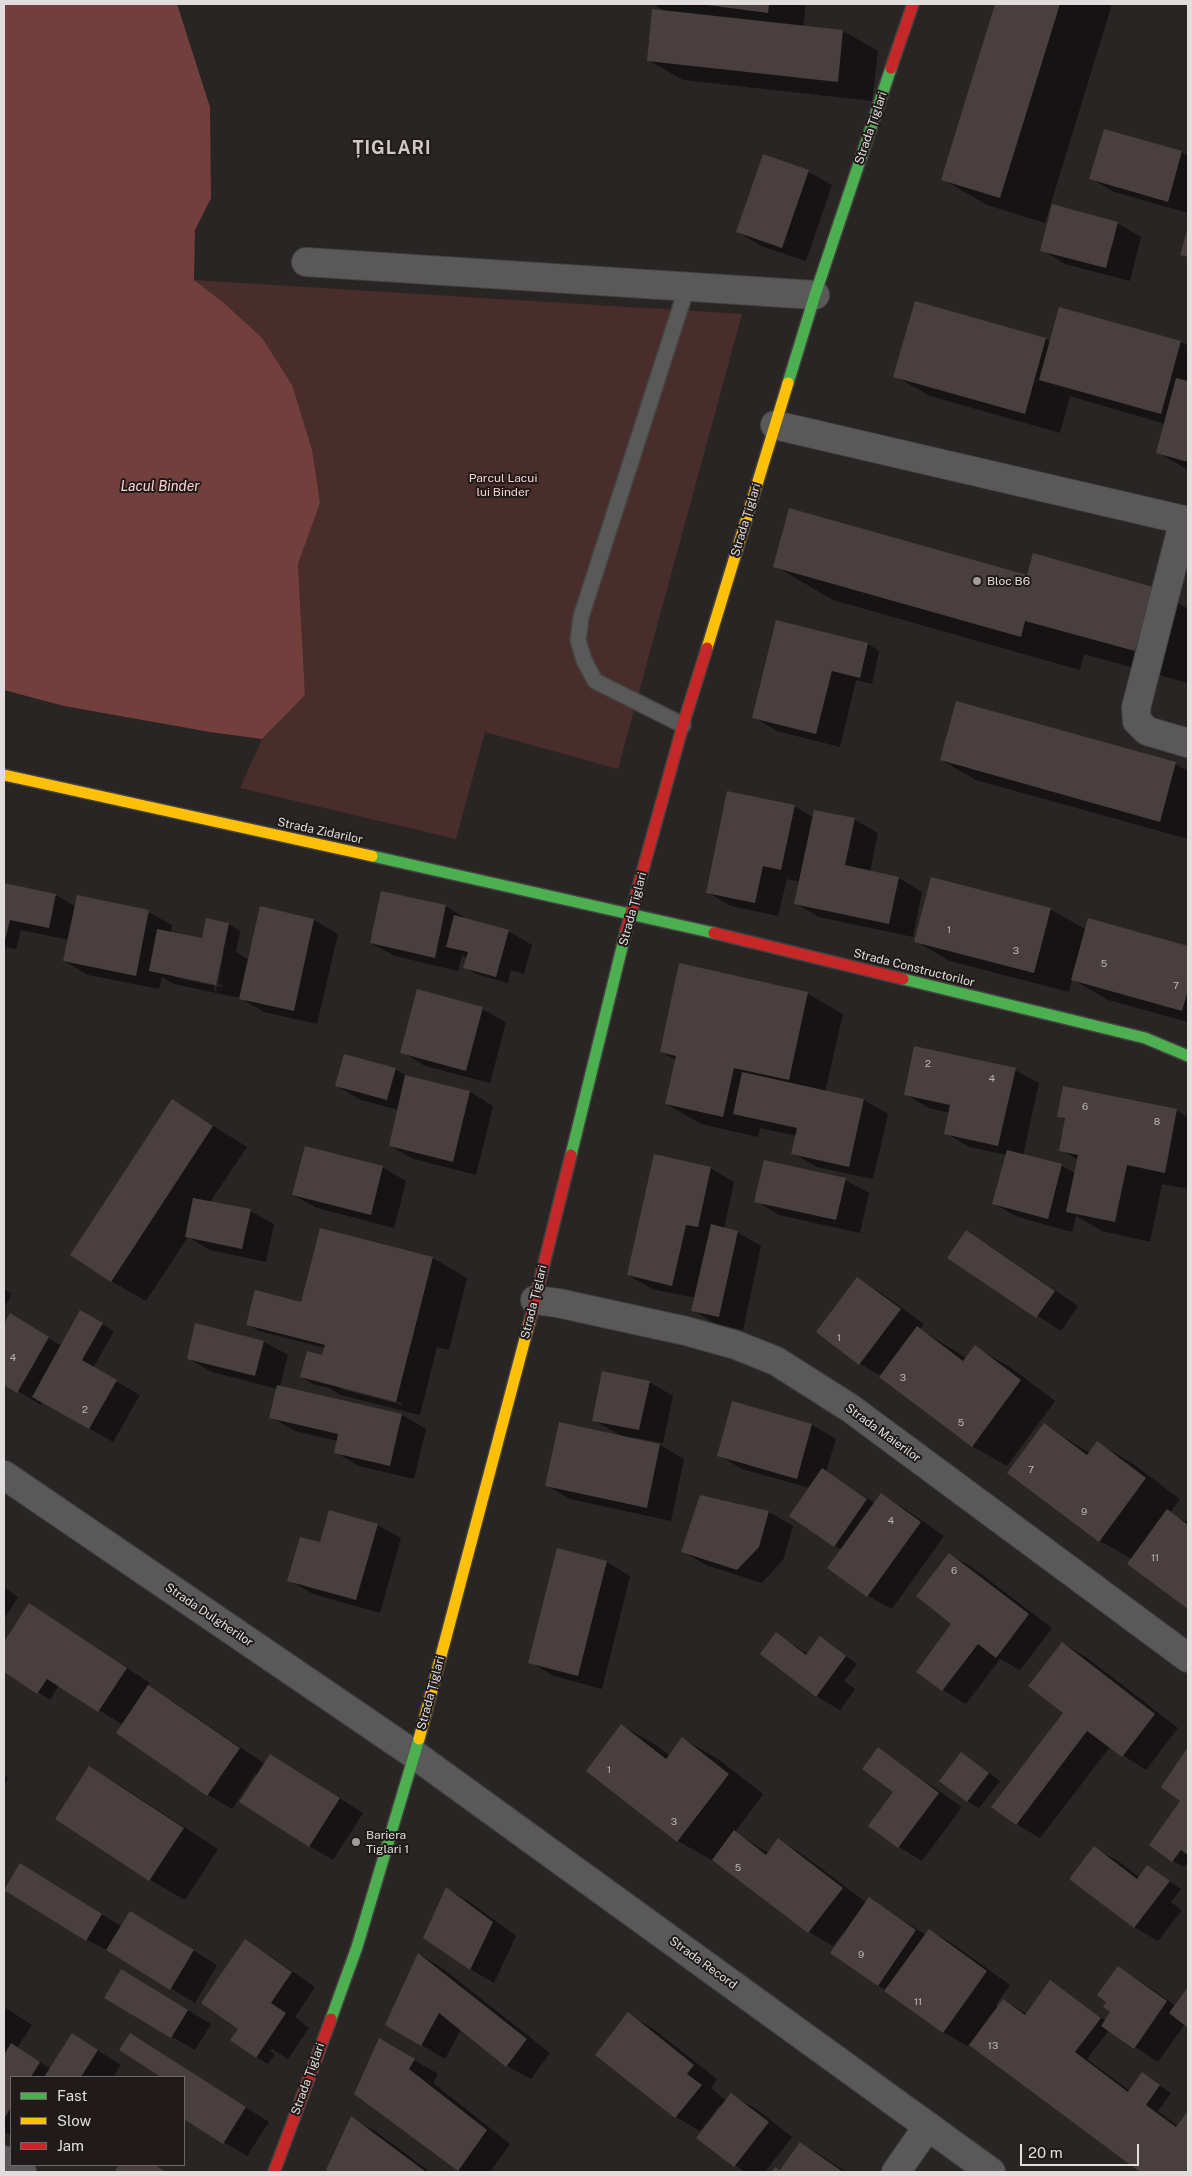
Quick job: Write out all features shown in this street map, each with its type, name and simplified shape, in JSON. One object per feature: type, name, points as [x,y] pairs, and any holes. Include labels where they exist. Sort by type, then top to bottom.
[{"type":"street","name":"Strada Țiglari","points":[[274,2172],[357,1947],[415,1755],[535,1300],[631,913],[683,725],[815,295],[913,4]]},
{"type":"street","points":[[306,262],[815,295]]},
{"type":"street","points":[[775,425],[1186,521],[1136,708],[1137,721],[1147,731],[1188,743]]},
{"type":"street","name":"Strada Zidarilor","points":[[4,775],[631,913]]},
{"type":"street","name":"Strada Constructorilor","points":[[631,913],[1145,1038],[1188,1056]]},
{"type":"street","name":"Strada Maierilor","points":[[535,1300],[558,1303],[686,1331],[736,1344],[776,1361],[850,1408],[1188,1658]]},
{"type":"street","name":"Strada Dulgherilor","points":[[4,1475],[415,1755]]},
{"type":"street","name":"Strada Record","points":[[415,1755],[991,2172]]},
{"type":"street","points":[[896,2172],[928,2126]]},
{"type":"lane","points":[[683,725],[594,681],[584,660],[578,640],[581,617],[687,287]]},
{"type":"green space","name":"Parcul Lacui lui Binder","points":[[194,280],[742,314],[618,769],[485,732],[456,839],[240,788],[262,739],[305,694],[298,564],[320,503]]},
{"type":"water","name":"Lacul Binder","points":[[4,4],[177,4],[210,107],[211,198],[195,230],[194,280],[225,304],[262,338],[292,385],[312,450],[320,503],[298,564],[305,695],[262,739],[210,732],[64,706],[4,690]]},
{"type":"building","points":[[700,4],[769,4],[768,13]]},
{"type":"building","points":[[995,4],[1060,4],[1000,198],[941,180]]},
{"type":"building","points":[[652,9],[843,30],[838,82],[647,61]]},
{"type":"building","points":[[1104,129],[1182,151],[1168,202],[1089,179]]},
{"type":"building","points":[[763,154],[809,170],[782,248],[736,232]]},
{"type":"building","points":[[1052,204],[1118,222],[1106,268],[1040,251]]},
{"type":"building","points":[[1188,227],[1188,257],[1180,255]]},
{"type":"building","points":[[915,301],[1046,338],[1025,414],[893,377]]},
{"type":"building","points":[[1059,307],[1181,341],[1161,414],[1039,380]]},
{"type":"building","points":[[1176,378],[1188,381],[1188,462],[1156,453]]},
{"type":"building","name":"Bloc B6","points":[[789,508],[1027,575],[1033,553],[1153,587],[1135,651],[1025,621],[1021,637],[773,567]]},
{"type":"building","points":[[776,620],[868,643],[860,678],[832,671],[816,734],[752,718]]},
{"type":"building","points":[[956,701],[1176,762],[1160,822],[940,760]]},
{"type":"building","points":[[727,791],[795,805],[781,870],[763,866],[755,903],[706,893]]},
{"type":"building","points":[[814,810],[855,818],[845,865],[899,877],[889,924],[794,904]]},
{"type":"building","points":[[931,877],[1051,908],[1034,973],[914,942]]},
{"type":"building","points":[[4,883],[56,894],[49,928],[10,920],[4,944]]},
{"type":"building","points":[[381,891],[446,905],[435,958],[370,943]]},
{"type":"building","points":[[77,895],[149,910],[136,976],[63,961]]},
{"type":"building","points":[[260,906],[314,919],[294,1011],[239,999]]},
{"type":"building","points":[[454,915],[509,930],[496,977],[463,968],[468,952],[446,947]]},
{"type":"building","points":[[206,918],[229,923],[216,985],[149,971],[157,929],[202,938]]},
{"type":"building","points":[[1088,918],[1188,946],[1188,990],[1182,1011],[1071,980]]},
{"type":"building","points":[[679,963],[808,992],[789,1080],[734,1068],[723,1117],[665,1104],[676,1056],[660,1052]]},
{"type":"building","points":[[417,989],[483,1007],[466,1071],[400,1053]]},
{"type":"building","points":[[914,1046],[1016,1068],[998,1146],[944,1134],[950,1105],[904,1095]]},
{"type":"building","points":[[344,1054],[396,1068],[387,1100],[335,1086]]},
{"type":"building","points":[[742,1072],[864,1099],[849,1167],[791,1154],[797,1128],[733,1114]]},
{"type":"building","points":[[405,1075],[470,1091],[453,1162],[389,1146]]},
{"type":"building","points":[[1063,1086],[1177,1109],[1165,1173],[1127,1165],[1115,1222],[1066,1212],[1078,1155],[1059,1151],[1065,1118],[1057,1117]]},
{"type":"building","points":[[172,1099],[213,1126],[111,1282],[70,1255]]},
{"type":"building","points":[[305,1146],[383,1166],[371,1215],[292,1195]]},
{"type":"building","points":[[1007,1150],[1062,1164],[1048,1219],[992,1204]]},
{"type":"building","points":[[654,1154],[711,1167],[698,1227],[686,1225],[672,1286],[627,1275]]},
{"type":"building","points":[[764,1160],[846,1178],[836,1220],[754,1202]]},
{"type":"building","points":[[193,1198],[251,1209],[242,1249],[185,1237]]},
{"type":"building","points":[[711,1224],[738,1231],[719,1317],[691,1311]]},
{"type":"building","points":[[320,1228],[433,1257],[396,1402],[300,1377],[307,1351],[322,1355],[325,1345],[246,1325],[255,1290],[301,1302]]},
{"type":"building","points":[[966,1230],[1055,1291],[1036,1318],[947,1258]]},
{"type":"building","points":[[857,1277],[901,1309],[859,1365],[816,1332]]},
{"type":"building","points":[[80,1310],[103,1323],[82,1360],[117,1380],[89,1429],[32,1397]]},
{"type":"building","points":[[10,1313],[49,1337],[17,1393],[4,1385],[4,1324]]},
{"type":"building","points":[[195,1323],[264,1341],[255,1376],[187,1359]]},
{"type":"building","points":[[917,1326],[963,1361],[975,1345],[1021,1380],[972,1447],[879,1377]]},
{"type":"building","points":[[602,1371],[650,1381],[639,1430],[592,1421]]},
{"type":"building","points":[[277,1385],[402,1414],[390,1466],[334,1453],[338,1434],[269,1418]]},
{"type":"building","points":[[732,1401],[812,1424],[797,1479],[717,1456]]},
{"type":"building","points":[[559,1422],[660,1444],[647,1508],[545,1486]]},
{"type":"building","points":[[1044,1423],[1087,1455],[1097,1441],[1146,1478],[1099,1542],[1007,1473]]},
{"type":"building","points":[[822,1468],[867,1499],[834,1547],[789,1516]]},
{"type":"building","points":[[881,1493],[921,1522],[867,1597],[827,1568]]},
{"type":"building","points":[[700,1495],[769,1511],[759,1547],[737,1570],[681,1552]]},
{"type":"building","points":[[1167,1509],[1188,1525],[1188,1609],[1127,1564]]},
{"type":"building","points":[[329,1510],[378,1524],[356,1600],[287,1581],[300,1537],[320,1542]]},
{"type":"building","points":[[557,1548],[607,1561],[578,1676],[528,1663]]},
{"type":"building","points":[[949,1553],[1029,1614],[996,1658],[978,1644],[942,1691],[916,1672],[951,1624],[916,1596]]},
{"type":"building","points":[[29,1603],[127,1668],[98,1712],[47,1679],[37,1694],[4,1672],[4,1642]]},
{"type":"building","points":[[776,1632],[806,1655],[820,1636],[846,1656],[816,1697],[760,1654]]},
{"type":"building","points":[[1062,1642],[1155,1714],[1122,1757],[1087,1731],[1016,1825],[991,1807],[1063,1713],[1028,1686]]},
{"type":"building","points":[[148,1685],[240,1748],[207,1796],[116,1733]]},
{"type":"building","points":[[621,1724],[666,1759],[682,1737],[729,1774],[677,1842],[586,1771]]},
{"type":"building","points":[[878,1747],[939,1793],[898,1848],[868,1826],[893,1792],[862,1769]]},
{"type":"building","points":[[1188,1747],[1188,1855],[1181,1850],[1172,1862],[1149,1845],[1180,1801],[1161,1787]]},
{"type":"building","points":[[961,1752],[989,1773],[967,1802],[939,1781]]},
{"type":"building","points":[[270,1754],[340,1798],[309,1847],[239,1802]]},
{"type":"building","points":[[89,1766],[184,1828],[149,1881],[55,1819]]},
{"type":"building","points":[[734,1830],[766,1855],[778,1838],[843,1888],[808,1933],[712,1860]]},
{"type":"building","points":[[1094,1846],[1137,1879],[1147,1865],[1170,1881],[1134,1928],[1069,1879]]},
{"type":"building","points":[[20,1863],[102,1914],[86,1941],[4,1890]]},
{"type":"building","points":[[446,1887],[493,1922],[470,1970],[423,1938]]},
{"type":"building","points":[[869,1897],[916,1930],[878,1986],[830,1953]]},
{"type":"building","points":[[130,1911],[194,1950],[170,1990],[106,1950]]},
{"type":"building","points":[[929,1929],[987,1971],[943,2033],[884,1991]]},
{"type":"building","points":[[245,1939],[292,1972],[271,2003],[286,2013],[256,2058],[230,2040],[238,2029],[201,2003]]},
{"type":"building","points":[[418,1953],[527,2039],[506,2067],[439,2013],[421,2046],[385,2025]]},
{"type":"building","points":[[1118,1966],[1167,2001],[1134,2049],[1101,2026],[1110,2012],[1103,2007],[1106,2002],[1097,1995]]},
{"type":"building","points":[[121,1969],[188,2010],[171,2038],[104,1998]]},
{"type":"building","points":[[1050,1980],[1101,2018],[1075,2052],[1128,2092],[1142,2072],[1160,2085],[1146,2105],[1176,2127],[1188,2111],[1188,2172],[1140,2172],[969,2045],[1003,1999],[1025,2015]]},
{"type":"building","points":[[1188,1987],[1188,2028],[1169,2013]]},
{"type":"building","points":[[628,2012],[694,2065],[687,2074],[702,2085],[675,2118],[595,2055]]},
{"type":"building","points":[[72,2033],[98,2050],[82,2076],[45,2076]]},
{"type":"building","points":[[130,2033],[246,2107],[223,2144],[185,2120],[185,2076],[159,2076],[119,2050]]},
{"type":"building","points":[[379,2038],[415,2059],[409,2069],[487,2130],[458,2171],[354,2094]]},
{"type":"building","points":[[11,2043],[40,2062],[32,2076],[10,2076],[10,2109],[4,2119],[4,2055]]},
{"type":"building","points":[[731,2093],[769,2122],[734,2167],[696,2138]]},
{"type":"building","points":[[351,2116],[426,2172],[329,2172],[326,2170]]},
{"type":"building","points":[[800,2142],[843,2172],[772,2172],[775,2167],[780,2170]]},
{"type":"building","points":[[118,2166],[157,2166],[166,2172],[114,2172]]},
{"type":"traffic: fast","points":[[788,383],[815,295],[891,68]]},
{"type":"traffic: fast","points":[[372,856],[714,933]]},
{"type":"traffic: fast","points":[[571,1155],[626,931]]},
{"type":"traffic: fast","points":[[903,979],[1145,1038],[1188,1056]]},
{"type":"traffic: fast","points":[[331,2019],[357,1947],[419,1739]]},
{"type":"traffic: slow","points":[[707,648],[788,383]]},
{"type":"traffic: slow","points":[[4,775],[372,856]]},
{"type":"traffic: slow","points":[[419,1739],[530,1320]]},
{"type":"traffic: jam","points":[[891,68],[913,4]]},
{"type":"traffic: jam","points":[[626,931],[683,725],[707,648]]},
{"type":"traffic: jam","points":[[714,933],[903,979]]},
{"type":"traffic: jam","points":[[530,1320],[571,1155]]},
{"type":"traffic: jam","points":[[274,2172],[331,2019]]},
{"type":"place","name":"Bloc B6","points":[[977,581]]},
{"type":"place","name":"Bariera Tiglari 1","points":[[356,1842]]},
{"type":"district","name":"ȚIGLARI","points":[[392,148]]}]
